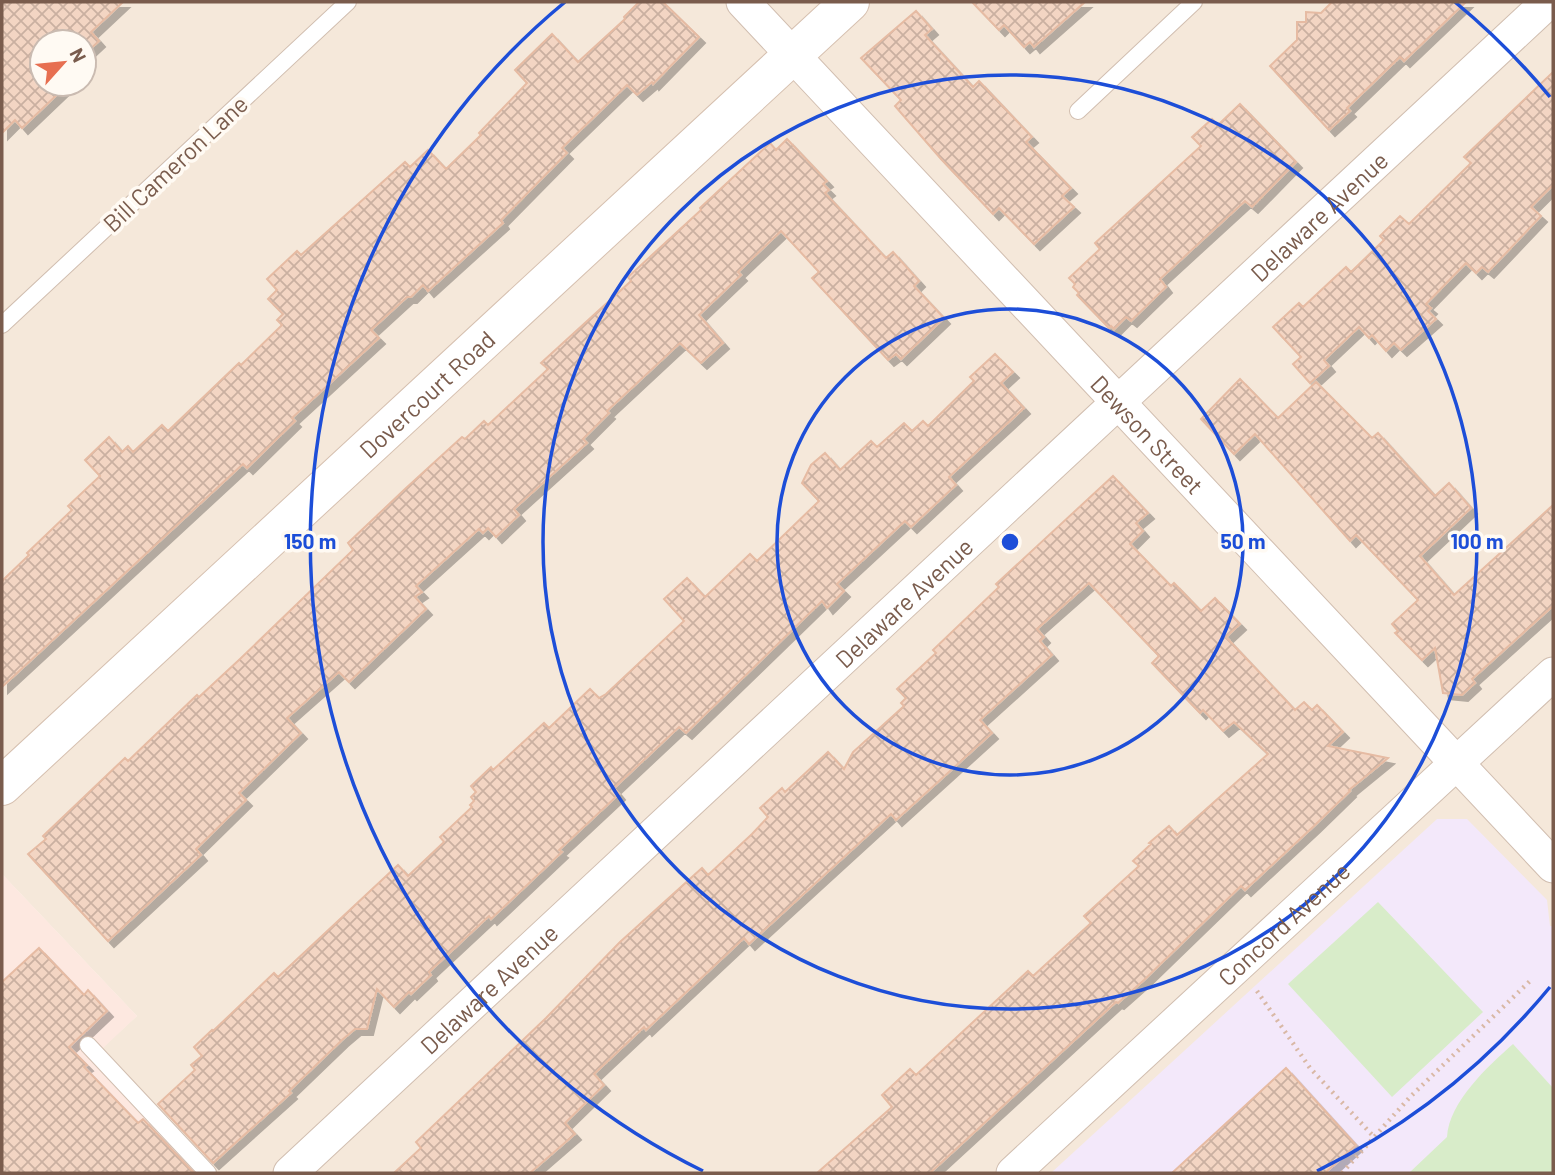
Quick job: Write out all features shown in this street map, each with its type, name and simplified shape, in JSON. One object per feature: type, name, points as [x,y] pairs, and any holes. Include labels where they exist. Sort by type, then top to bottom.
[{"type":"street","name":"Dewson Street","points":[[743,2],[1553,866]]},
{"type":"street","name":"Dovercourt Road","points":[[2,786],[850,2]]},
{"type":"street","name":"Delaware Avenue","points":[[290,1173],[1548,2]]},
{"type":"street","name":"Concord Avenue","points":[[1013,1173],[1553,674]]},
{"type":"lane","name":"Bill Cameron Lane","points":[[2,325],[348,2]]},
{"type":"lane","points":[[1078,111],[1194,2]]},
{"type":"lane","points":[[88,1045],[208,1173]]},
{"type":"path","points":[[1342,1173],[1410,1097],[1530,981]]},
{"type":"path","points":[[1250,983],[1310,1068],[1374,1138]]},
{"type":"shaded area","points":[[2,2],[1553,2],[1553,1173],[213,1173],[100,1050],[137,1016],[2,874]]},
{"type":"shaded area","points":[[1437,819],[1467,819],[1547,900],[1550,926],[1553,926],[1553,1173],[1051,1173]]},
{"type":"shaded area","points":[[2,874],[137,1016],[101,1050],[213,1173],[2,1173]]},
{"type":"green space","points":[[1378,902],[1483,1012],[1392,1097],[1288,984]]},
{"type":"green space","points":[[1513,1044],[1553,1088],[1553,1173],[1409,1173],[1447,1137],[1449,1124],[1462,1098]]},
{"type":"building","points":[[2,2],[123,2],[95,28],[28,28],[28,98],[54,98],[22,128],[15,120],[2,133]]},
{"type":"building","points":[[639,2],[663,2],[699,37],[653,84],[652,82],[637,95],[627,85],[562,148],[567,153],[501,220],[503,223],[428,291],[423,285],[371,330],[379,338],[292,418],[295,421],[247,468],[243,464],[2,687],[2,581],[72,510],[68,506],[100,476],[85,460],[109,437],[122,452],[128,446],[133,452],[162,425],[168,431],[239,363],[241,365],[282,325],[277,320],[283,314],[268,299],[277,290],[267,279],[297,251],[301,255],[405,162],[410,167],[428,150],[446,169],[481,135],[479,133],[527,83],[515,70],[552,34],[578,62],[625,19]]},
{"type":"building","points":[[972,2],[1085,2],[1034,47],[1030,42],[1024,47],[1004,25],[999,30]]},
{"type":"building","points":[[1332,2],[1466,2],[1404,61],[1400,57],[1347,108],[1350,111],[1329,130],[1270,66],[1297,40],[1297,22],[1306,22],[1306,12],[1321,13]]},
{"type":"building","points":[[916,11],[932,29],[925,35],[973,87],[979,81],[1032,137],[1026,142],[1071,188],[1062,196],[1074,207],[1034,244],[999,208],[993,214],[941,159],[895,106],[901,100],[861,58]]},
{"type":"building","points":[[1553,72],[1553,185],[1531,207],[1541,216],[1488,272],[1482,267],[1476,273],[1466,263],[1426,304],[1431,308],[1428,311],[1436,319],[1401,350],[1394,343],[1386,351],[1372,335],[1369,338],[1359,327],[1324,360],[1329,366],[1310,383],[1293,364],[1301,357],[1273,327],[1299,303],[1303,307],[1346,267],[1351,272],[1384,240],[1380,236],[1400,216],[1409,224],[1471,163],[1464,157]]},
{"type":"building","points":[[1240,104],[1296,162],[1252,207],[1245,201],[1160,279],[1166,287],[1131,321],[1126,317],[1114,329],[1111,326],[1109,328],[1077,295],[1079,293],[1073,287],[1075,284],[1069,278],[1100,249],[1095,243],[1201,146],[1192,137],[1212,119],[1218,125]]},
{"type":"building","points":[[787,139],[827,181],[823,184],[829,190],[825,193],[886,258],[893,252],[919,281],[914,286],[944,318],[901,359],[896,354],[888,360],[812,278],[819,272],[781,231],[738,272],[741,275],[699,315],[723,343],[701,363],[680,343],[607,411],[609,413],[583,439],[587,443],[514,509],[519,515],[496,537],[488,528],[483,533],[479,529],[416,586],[422,592],[415,597],[426,609],[349,682],[339,672],[287,718],[301,733],[239,793],[246,800],[196,849],[201,855],[108,941],[28,854],[46,839],[43,836],[125,758],[128,761],[197,695],[199,697],[240,659],[353,550],[348,543],[405,489],[462,437],[465,439],[484,421],[488,425],[548,369],[541,363],[631,281],[628,277],[701,210],[700,208],[770,143],[776,150]]},
{"type":"building","points":[[995,354],[1013,372],[1001,383],[1024,408],[949,477],[956,485],[911,527],[905,521],[837,584],[844,591],[827,608],[822,601],[686,733],[679,727],[614,788],[619,794],[559,850],[562,852],[491,919],[489,916],[429,972],[431,975],[411,994],[409,992],[394,1007],[377,989],[367,1029],[355,1029],[342,1040],[289,1091],[291,1093],[213,1163],[158,1104],[195,1070],[191,1065],[202,1056],[194,1047],[274,973],[278,977],[398,865],[408,876],[444,842],[440,837],[472,807],[470,805],[474,801],[471,797],[476,792],[471,786],[491,767],[493,770],[544,723],[549,728],[590,689],[599,698],[606,694],[684,621],[664,599],[687,578],[705,597],[750,554],[757,561],[819,501],[802,483],[811,465],[825,453],[840,470],[871,441],[877,447],[904,423],[912,431],[923,421],[928,426],[974,381],[970,377]]},
{"type":"building","points":[[1240,379],[1278,418],[1316,382],[1372,438],[1378,433],[1435,496],[1449,483],[1471,508],[1420,556],[1454,595],[1553,505],[1553,606],[1472,679],[1475,683],[1462,695],[1443,693],[1435,648],[1422,660],[1395,633],[1398,631],[1392,624],[1418,600],[1356,535],[1350,541],[1255,434],[1234,454],[1201,419]]},
{"type":"building","points":[[1113,476],[1148,513],[1136,523],[1143,531],[1130,544],[1171,586],[1174,583],[1201,611],[1215,598],[1240,624],[1226,637],[1295,710],[1304,702],[1312,710],[1317,705],[1343,732],[1328,746],[1388,758],[1349,790],[1245,890],[1241,886],[1144,980],[1116,1002],[930,1173],[817,1173],[892,1107],[882,1095],[910,1069],[916,1075],[1028,971],[1033,976],[1091,923],[1084,916],[1139,866],[1133,861],[1151,844],[1149,843],[1169,826],[1177,835],[1268,754],[1234,722],[1223,731],[1203,710],[1200,713],[1152,663],[1159,656],[1089,583],[1037,629],[1044,637],[1040,641],[1052,655],[980,720],[992,733],[896,820],[891,814],[749,944],[744,938],[646,1030],[644,1027],[594,1074],[604,1085],[565,1123],[575,1134],[530,1173],[394,1173],[421,1148],[416,1142],[546,1018],[620,942],[702,868],[708,875],[752,834],[768,817],[760,808],[782,788],[785,792],[828,752],[844,769],[853,752],[904,706],[901,703],[906,698],[897,689],[936,653],[933,650],[999,587],[996,584]]},
{"type":"building","points":[[39,948],[84,995],[88,990],[107,1011],[69,1047],[87,1065],[84,1067],[138,1123],[143,1119],[194,1173],[2,1173],[2,982]]},
{"type":"building","points":[[1286,1068],[1356,1145],[1325,1173],[1172,1173]]}]
